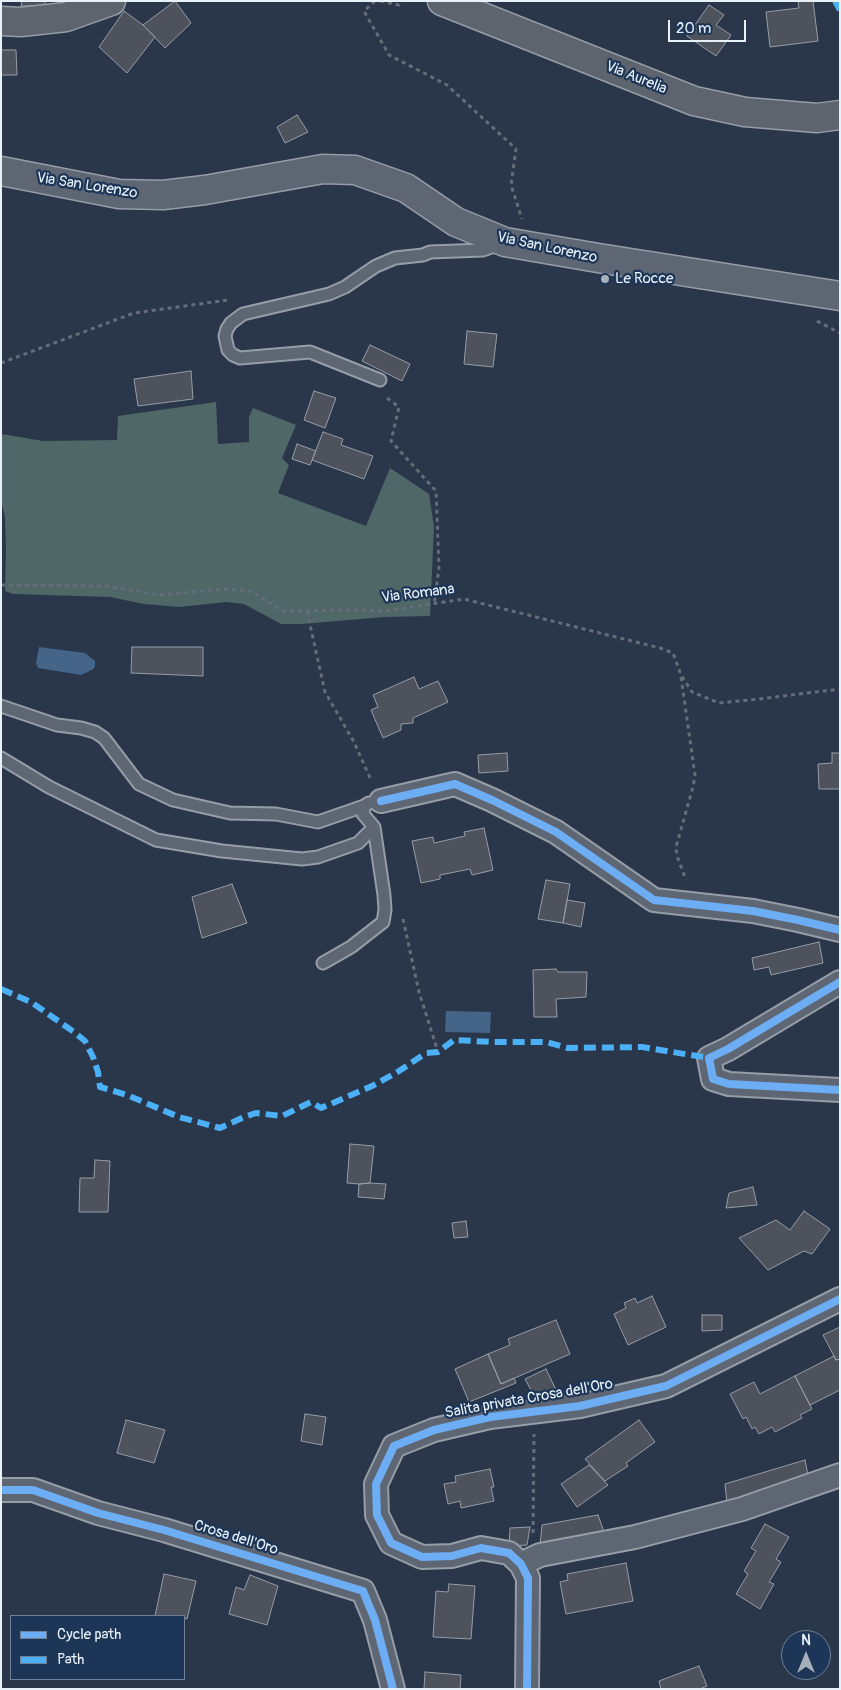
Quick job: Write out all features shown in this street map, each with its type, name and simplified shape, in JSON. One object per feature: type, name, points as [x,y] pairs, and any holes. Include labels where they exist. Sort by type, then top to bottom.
[{"type":"main road","points":[[1,21],[21,22],[66,17],[111,1]]},
{"type":"main road","name":"Via Aurelia","points":[[442,1],[694,101],[746,112],[817,118],[840,115]]},
{"type":"main road","name":"Via San Lorenzo","points":[[1,171],[119,194],[163,195],[205,190],[323,169],[355,170],[406,188],[456,222],[505,242],[840,296]]},
{"type":"street","points":[[372,803],[455,784],[556,832],[654,900],[754,911],[840,930]]},
{"type":"street","points":[[840,982],[728,1049],[709,1058],[713,1079],[729,1084],[840,1090]]},
{"type":"street","name":"Salita privata Crosa dell'Oro","points":[[527,1561],[509,1553],[481,1548],[452,1556],[422,1557],[392,1543],[377,1515],[376,1484],[394,1446],[434,1430],[490,1418],[580,1406],[666,1386],[840,1299]]},
{"type":"street","points":[[527,1689],[527,1561],[540,1555],[634,1537],[742,1509],[840,1475]]},
{"type":"street","name":"Crosa dell'Oro","points":[[1,1490],[33,1490],[98,1513],[164,1530],[363,1591],[375,1620],[393,1689]]},
{"type":"lane","points":[[380,380],[310,352],[294,352],[256,358],[233,356],[228,350],[225,336],[227,329],[236,317],[243,314],[329,294],[345,287],[376,266],[395,258],[423,255],[430,252],[483,250],[505,242]]},
{"type":"lane","points":[[1,706],[57,726],[81,728],[95,732],[104,738],[139,784],[173,800],[230,813],[276,814],[318,822],[372,803]]},
{"type":"lane","points":[[1,758],[49,787],[156,840],[222,851],[302,859],[318,857],[358,843],[374,827]]},
{"type":"lane","points":[[323,963],[351,947],[382,922],[385,910],[384,895],[374,827],[363,814],[372,803]]},
{"type":"path","points":[[375,1],[364,11],[389,55],[447,86],[516,148],[511,185],[524,227],[505,242]]},
{"type":"path","points":[[380,1],[399,5],[400,1]]},
{"type":"path","points":[[1,362],[134,313],[234,299]]},
{"type":"path","points":[[380,380],[381,393],[398,407],[391,441],[436,491],[439,568],[434,605]]},
{"type":"path","points":[[681,675],[695,775],[676,847],[677,856],[687,882]]},
{"type":"path","points":[[527,1561],[535,1412]]},
{"type":"green space","points":[[216,402],[218,444],[249,442],[249,417],[253,408],[296,425],[282,458],[289,465],[278,493],[366,526],[390,468],[429,494],[434,527],[430,616],[281,624],[244,604],[226,602],[179,607],[144,604],[110,597],[13,594],[5,591],[6,549],[5,517],[1,500],[1,433],[43,441],[117,440],[118,416]]},
{"type":"water","points":[[39,647],[85,653],[95,661],[95,667],[81,675],[38,668],[36,663]]},
{"type":"water","points":[[446,1011],[491,1012],[490,1033],[445,1032]]},
{"type":"building","points":[[22,1],[45,1],[45,6],[21,6]]},
{"type":"building","points":[[175,1],[191,23],[165,48],[143,25]]},
{"type":"building","points":[[798,1],[813,1],[818,41],[770,47],[766,12],[799,8]]},
{"type":"building","points":[[709,5],[724,15],[716,25],[731,35],[716,56],[687,36]]},
{"type":"building","points":[[124,11],[155,37],[127,73],[99,47]]},
{"type":"building","points":[[1,50],[16,50],[17,75],[1,75]]},
{"type":"building","points":[[297,115],[308,132],[285,143],[277,127]]},
{"type":"building","points":[[467,331],[497,334],[493,367],[464,364]]},
{"type":"building","points":[[370,345],[410,364],[402,381],[362,361]]},
{"type":"building","points":[[191,371],[193,399],[138,406],[134,379]]},
{"type":"building","points":[[314,391],[336,398],[325,428],[304,420]]},
{"type":"building","points":[[323,432],[343,439],[341,445],[373,456],[364,479],[312,460]]},
{"type":"building","points":[[297,444],[316,451],[310,465],[292,459]]},
{"type":"building","points":[[132,647],[203,647],[203,676],[131,673]]},
{"type":"building","points":[[414,677],[419,689],[438,681],[448,702],[413,718],[413,723],[401,724],[401,730],[383,738],[371,710],[378,707],[373,695]]},
{"type":"building","points":[[507,753],[508,771],[479,773],[478,755]]},
{"type":"building","points":[[832,753],[840,753],[840,789],[819,789],[818,764],[832,763]]},
{"type":"building","points":[[484,828],[493,870],[472,875],[470,869],[440,875],[440,879],[421,883],[412,841],[433,837],[434,843],[465,836],[464,832]]},
{"type":"building","points":[[546,880],[570,884],[563,923],[538,919]]},
{"type":"building","points":[[232,884],[247,923],[202,938],[192,897]]},
{"type":"building","points":[[567,900],[585,903],[581,927],[563,923]]},
{"type":"building","points":[[819,942],[823,963],[771,975],[769,967],[754,970],[752,958]]},
{"type":"building","points":[[556,969],[558,972],[587,972],[586,997],[556,999],[557,1017],[534,1017],[533,970]]},
{"type":"building","points":[[350,1144],[374,1146],[370,1183],[347,1183]]},
{"type":"building","points":[[95,1160],[110,1161],[108,1212],[79,1212],[80,1178],[94,1178]]},
{"type":"building","points":[[359,1184],[386,1184],[384,1199],[358,1197]]},
{"type":"building","points":[[753,1187],[757,1205],[726,1208],[729,1193]]},
{"type":"building","points":[[804,1211],[830,1229],[812,1254],[804,1251],[768,1270],[739,1238],[776,1220],[790,1230]]},
{"type":"building","points":[[466,1221],[468,1237],[454,1238],[452,1223]]},
{"type":"building","points":[[652,1296],[666,1327],[628,1345],[614,1314],[626,1308],[624,1303],[635,1298],[637,1303]]},
{"type":"building","points":[[702,1315],[722,1315],[722,1330],[702,1331]]},
{"type":"building","points":[[556,1320],[570,1354],[501,1384],[488,1354],[510,1345],[508,1339]]},
{"type":"building","points":[[840,1327],[840,1359],[836,1360],[823,1335]]},
{"type":"building","points":[[488,1354],[501,1384],[514,1378],[516,1383],[469,1402],[455,1369]]},
{"type":"building","points":[[834,1356],[836,1360],[840,1359],[840,1390],[810,1405],[795,1376]]},
{"type":"building","points":[[546,1369],[559,1396],[539,1405],[525,1379]]},
{"type":"building","points":[[795,1376],[812,1409],[800,1415],[802,1418],[775,1432],[772,1427],[759,1434],[755,1427],[752,1429],[746,1417],[743,1419],[730,1394],[754,1382],[760,1394]]},
{"type":"building","points":[[305,1414],[326,1417],[322,1445],[301,1441]]},
{"type":"building","points":[[126,1420],[165,1430],[154,1463],[117,1453]]},
{"type":"building","points":[[639,1420],[655,1442],[626,1463],[628,1466],[605,1481],[585,1459]]},
{"type":"building","points":[[805,1460],[808,1475],[727,1503],[725,1484]]},
{"type":"building","points":[[589,1465],[608,1485],[577,1507],[561,1484]]},
{"type":"building","points":[[490,1469],[494,1487],[491,1487],[494,1501],[461,1508],[460,1501],[448,1504],[444,1484],[456,1482],[455,1476]]},
{"type":"building","points":[[598,1515],[605,1535],[540,1545],[542,1525]]},
{"type":"building","points":[[765,1524],[789,1537],[776,1559],[781,1562],[769,1582],[774,1584],[760,1609],[736,1594],[748,1574],[744,1571],[756,1551],[751,1548]]},
{"type":"building","points":[[530,1527],[527,1545],[509,1546],[510,1528]]},
{"type":"building","points":[[626,1563],[633,1601],[566,1614],[560,1582],[568,1580],[567,1574]]},
{"type":"building","points":[[164,1574],[196,1581],[187,1619],[185,1615],[155,1615]]},
{"type":"building","points":[[250,1575],[278,1586],[267,1625],[229,1614],[236,1587],[244,1590]]},
{"type":"building","points":[[449,1584],[475,1586],[471,1639],[433,1637],[436,1591],[448,1592]]},
{"type":"building","points":[[699,1666],[707,1686],[700,1689],[661,1689],[659,1681]]},
{"type":"building","points":[[425,1672],[461,1675],[460,1689],[424,1689]]},
{"type":"marked path","points":[[835,1],[840,10]]},
{"type":"marked path","points":[[1,989],[31,1002],[85,1041],[98,1072],[100,1087],[127,1095],[179,1117],[220,1128],[256,1113],[282,1116],[311,1102],[321,1108],[372,1086],[426,1053],[438,1052],[454,1040],[546,1042],[568,1048],[642,1047],[709,1058]]},
{"type":"cycle path","points":[[381,801],[455,784],[556,832],[654,900],[753,911],[840,930]]},
{"type":"cycle path","points":[[840,982],[728,1049],[709,1058],[713,1079],[729,1084],[840,1090]]},
{"type":"cycle path","points":[[527,1689],[528,1578],[521,1564],[509,1553],[481,1548],[452,1556],[422,1557],[391,1543],[377,1515],[376,1484],[394,1446],[434,1430],[490,1417],[580,1406],[666,1386],[840,1299]]},
{"type":"cycle path","points":[[1,1490],[33,1490],[98,1513],[164,1530],[363,1591],[375,1620],[393,1689]]},
{"type":"place","name":"Le Rocce","points":[[605,279]]}]
